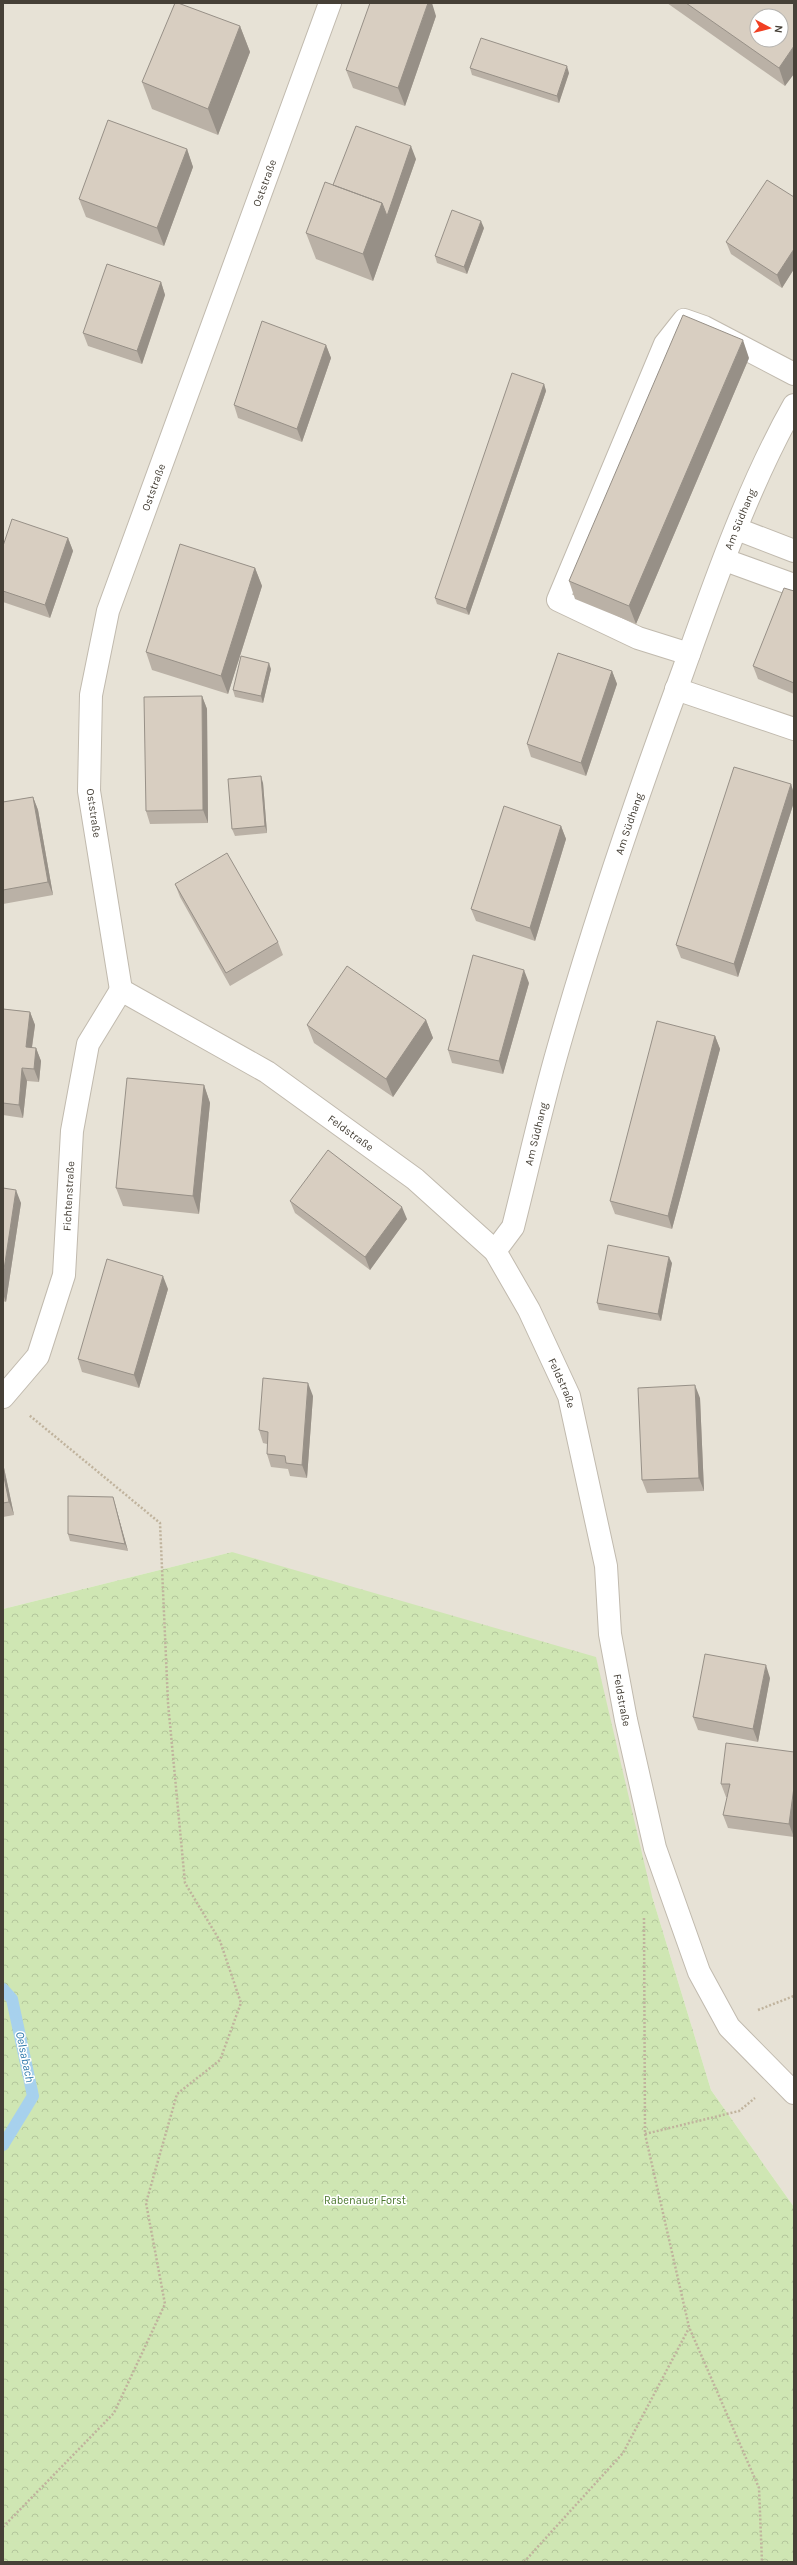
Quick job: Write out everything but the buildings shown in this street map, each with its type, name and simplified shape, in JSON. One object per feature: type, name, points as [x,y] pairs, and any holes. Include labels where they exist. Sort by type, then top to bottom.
[{"type":"street","name":"Oststraße","points":[[121,990],[89,791],[91,695],[108,611],[330,3]]},
{"type":"street","points":[[689,654],[638,638],[558,600],[665,344],[684,320],[704,327],[794,374]]},
{"type":"street","name":"Am Südhang","points":[[495,1251],[513,1228],[558,1050],[603,900],[676,689],[770,447],[794,406]]},
{"type":"street","points":[[737,529],[794,551]]},
{"type":"street","points":[[725,560],[794,585]]},
{"type":"street","points":[[676,689],[794,729]]},
{"type":"street","name":"Feldstraße","points":[[121,990],[267,1072],[415,1178],[495,1251],[529,1310],[569,1396],[606,1566],[610,1634],[626,1720],[655,1848],[699,1972],[729,2027],[778,2080],[794,2093]]},
{"type":"street","name":"Fichtenstraße","points":[[4,1397],[38,1356],[64,1274],[72,1131],[88,1044],[121,990]]},
{"type":"path","points":[[3,2527],[114,2413],[165,2304],[146,2203],[177,2094],[220,2060],[241,2003],[220,1941],[185,1884],[168,1703],[162,1537],[160,1523],[4,1397]]},
{"type":"path","points":[[643,1915],[645,2134],[689,2327],[759,2488],[762,2562]]},
{"type":"path","points":[[645,2134],[739,2111]]},
{"type":"path","points":[[524,2562],[623,2452],[689,2327]]},
{"type":"shaded area","points":[[3,3],[794,3],[794,2207],[711,2090],[652,1896],[232,1552],[3,1609]]},
{"type":"green space","name":"Rabenauer Forst","points":[[232,1552],[596,1657],[652,1896],[711,2090],[794,2207],[794,2562],[3,2562],[3,1609]]},
{"type":"waterway","name":"Oelsabach","points":[[3,1989],[12,1999],[33,2096],[3,2145]]}]
